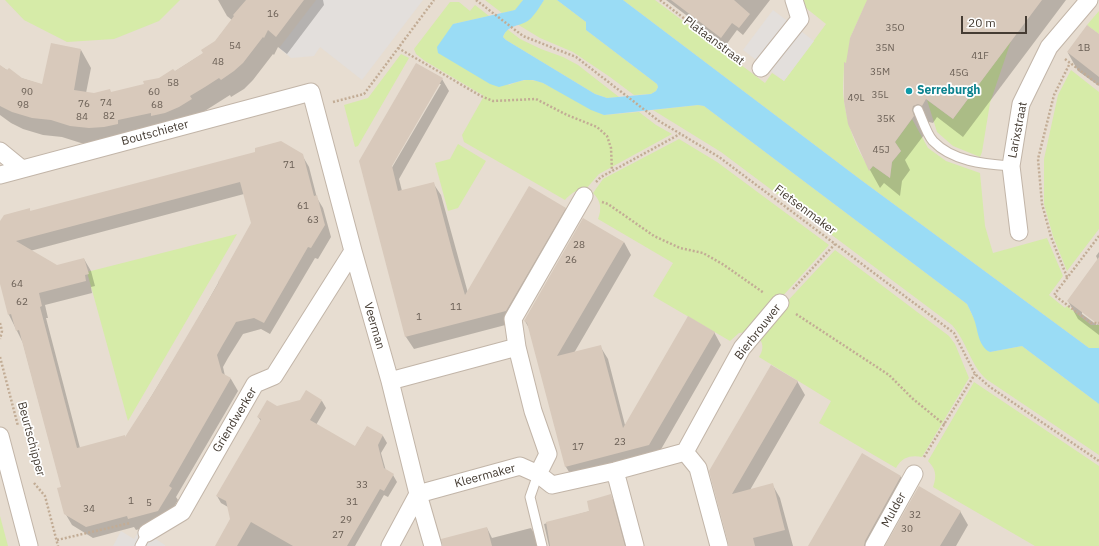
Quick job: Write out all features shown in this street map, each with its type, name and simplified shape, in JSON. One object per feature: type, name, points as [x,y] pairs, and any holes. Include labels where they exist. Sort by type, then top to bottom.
[{"type":"street","name":"Plataanstraat","points":[[761,68],[800,19],[794,0]]},
{"type":"street","name":"Larixstraat","points":[[1019,232],[1012,166],[1021,104],[1050,47],[1089,0]]},
{"type":"street","name":"Boutschieter","points":[[0,175],[312,100]]},
{"type":"street","name":"Veerman","points":[[312,100],[390,381],[418,494],[433,546]]},
{"type":"street","points":[[0,151],[22,169]]},
{"type":"street","points":[[584,196],[513,319],[517,347],[534,411],[548,454],[538,474],[552,485],[615,471],[685,452],[698,468],[719,546]]},
{"type":"street","name":"Griendwerker","points":[[143,540],[182,512],[255,384],[274,376],[353,251]]},
{"type":"street","name":"Bierbrouwer","points":[[685,452],[742,348],[780,303]]},
{"type":"street","points":[[390,381],[517,347]]},
{"type":"street","points":[[0,436],[29,546]]},
{"type":"street","name":"Kleermaker","points":[[418,494],[520,466],[538,474]]},
{"type":"street","points":[[615,471],[635,546]]},
{"type":"street","name":"Mulder","points":[[874,546],[914,474]]},
{"type":"street","points":[[390,546],[418,494]]},
{"type":"lane","points":[[918,110],[933,141],[950,154],[981,164],[1012,166]]},
{"type":"lane","points":[[538,474],[530,497],[542,546]]},
{"type":"path","points":[[312,100],[364,94],[434,0]]},
{"type":"path","name":"Fietsenmaker","points":[[476,0],[523,36],[576,57],[659,121],[718,157],[954,333],[975,374],[990,387],[1099,461]]},
{"type":"path","name":"Plataanstraat","points":[[660,0],[752,70],[761,68]]},
{"type":"path","points":[[1050,47],[1099,86]]},
{"type":"path","points":[[398,48],[481,96],[494,101],[536,99],[567,115],[597,127],[607,136],[611,148],[612,171]]},
{"type":"path","points":[[1067,277],[1050,237],[1042,204],[1038,159],[1054,95],[1070,63]]},
{"type":"path","points":[[680,134],[601,177],[584,196],[608,204],[654,236],[680,248],[703,253],[724,265],[889,375],[913,399],[945,425]]},
{"type":"path","points":[[1099,236],[1054,294],[1091,323],[1099,323]]},
{"type":"path","name":"Bierbrouwer","points":[[780,303],[835,244]]},
{"type":"path","points":[[0,323],[2,331],[0,339]]},
{"type":"path","name":"Beurtschipper","points":[[0,357],[20,432]]},
{"type":"path","points":[[914,474],[975,374]]},
{"type":"path","name":"Beurtschipper","points":[[32,476],[34,484],[44,496],[58,546]]},
{"type":"path","points":[[57,540],[130,523]]},
{"type":"shaded area","points":[[0,0],[1099,0],[1099,546],[0,546]]},
{"type":"shaded area","points":[[316,0],[423,0],[362,80],[320,47],[314,56],[291,58],[279,48]]},
{"type":"shaded area","points":[[773,10],[814,41],[784,81],[743,50]]},
{"type":"shaded area","points":[[140,529],[165,546],[113,546],[121,531],[134,539]]},
{"type":"green space","points":[[5,0],[180,0],[159,21],[114,39],[67,42],[24,20]]},
{"type":"green space","points":[[485,0],[523,0],[516,10],[502,13]]},
{"type":"green space","points":[[544,0],[557,0],[586,22],[586,30],[657,84],[658,87],[656,91],[651,94],[634,95],[573,52],[540,38],[517,24],[530,18]]},
{"type":"green space","points":[[623,0],[655,0],[765,83],[772,73],[784,81],[826,24],[806,8],[802,0],[874,0],[866,3],[850,38],[854,40],[849,63],[844,64],[843,96],[845,110],[853,136],[865,162],[870,169],[873,166],[890,178],[892,162],[901,151],[895,142],[912,119],[928,148],[946,161],[980,173],[985,226],[993,253],[1047,238],[1063,276],[1049,295],[1065,308],[1067,306],[1091,325],[1099,325],[1099,348],[1089,348],[861,180]]},
{"type":"green space","points":[[450,2],[459,2],[470,11],[475,5],[489,16],[453,24],[509,85],[526,80],[538,81],[604,115],[639,112],[656,125],[672,134],[599,174],[585,190],[576,191],[565,200],[464,142],[462,135],[484,96],[425,61],[416,54],[414,49]]},
{"type":"green space","points":[[1099,11],[1099,34],[1087,25]]},
{"type":"green space","points":[[507,29],[520,39],[578,65],[619,97],[607,98],[595,94],[506,40],[503,37]]},
{"type":"green space","points":[[1011,41],[990,103],[980,157],[953,146],[937,132],[927,100],[953,119]]},
{"type":"green space","points":[[401,54],[409,58],[358,146],[355,147],[344,105],[368,98]]},
{"type":"green space","points":[[1071,70],[1099,92],[1099,229],[1067,271],[1053,236],[1044,204],[1044,159],[1058,95]]},
{"type":"green space","points":[[698,105],[704,106],[967,304],[990,352],[1022,346],[1099,404],[1099,455],[986,379],[976,367],[961,338],[952,325],[721,152],[653,110]]},
{"type":"green space","points":[[679,139],[717,162],[829,245],[750,332],[739,333],[730,341],[653,296],[673,263],[598,219],[600,205],[598,199],[593,193],[603,179]]},
{"type":"green space","points":[[458,144],[486,161],[458,208],[448,211],[435,163],[450,159]]},
{"type":"green space","points":[[237,234],[128,421],[87,272]]},
{"type":"green space","points":[[835,250],[949,336],[955,344],[969,378],[922,457],[914,456],[904,459],[896,468],[819,423],[831,401],[759,357],[762,351],[762,343],[756,335]]},
{"type":"green space","points":[[974,382],[1099,466],[1099,546],[1035,546],[933,487],[935,473],[933,467],[928,461]]},
{"type":"green space","points":[[0,516],[8,546],[0,546]]},
{"type":"water","points":[[523,0],[544,0],[529,20],[511,28],[505,33],[503,37],[506,40],[595,94],[607,98],[651,94],[656,91],[658,87],[657,84],[586,30],[586,22],[557,0],[623,0],[861,180],[1089,348],[1099,348],[1099,404],[1022,346],[990,352],[986,350],[981,343],[967,304],[704,106],[698,105],[604,115],[591,110],[543,83],[533,80],[524,80],[499,87],[490,84],[438,53],[437,47],[453,24],[515,10]]},
{"type":"building","points":[[246,0],[304,0],[276,37],[268,30],[264,38],[263,37],[243,63],[234,71],[221,80],[219,78],[190,96],[192,99],[179,107],[165,113],[151,116],[151,113],[118,120],[118,124],[89,128],[70,126],[51,120],[32,118],[12,112],[0,106],[0,65],[7,70],[9,68],[22,78],[42,84],[51,43],[81,49],[74,90],[94,93],[110,89],[111,92],[144,84],[143,81],[159,78],[173,69],[175,71],[203,53],[201,50],[215,41],[234,16],[233,15]]},
{"type":"building","points":[[671,0],[734,0],[750,14],[739,28],[732,23],[721,38]]},
{"type":"building","name":"Serreburgh","points":[[867,0],[1042,0],[953,119],[926,99],[922,106],[918,104],[913,106],[912,110],[914,116],[895,142],[901,151],[892,162],[890,178],[873,166],[869,171],[848,124],[844,101],[844,62],[846,63],[850,38]]},
{"type":"building","points":[[1087,25],[1099,34],[1099,77],[1067,52]]},
{"type":"building","points":[[416,63],[443,78],[392,166],[398,191],[434,182],[465,295],[529,186],[566,208],[506,311],[405,337],[359,161]]},
{"type":"building","points":[[281,141],[303,154],[314,196],[317,195],[325,225],[311,248],[308,247],[264,323],[254,318],[236,322],[217,355],[222,373],[231,378],[169,486],[172,488],[158,511],[128,519],[127,516],[86,527],[64,514],[57,488],[61,487],[19,330],[16,331],[11,314],[8,315],[0,284],[0,221],[4,215],[30,208],[30,211],[255,152],[255,148]],"holes":[[[240,182],[251,223],[219,282],[152,395],[125,437],[125,435],[77,448],[40,307],[42,306],[39,293],[86,281],[85,275],[89,274],[84,258],[57,265],[16,241]]]},
{"type":"building","points":[[583,218],[624,242],[557,356],[601,345],[623,428],[688,316],[715,332],[649,445],[565,467],[527,323],[524,321]]},
{"type":"building","points":[[1099,257],[1099,325],[1067,301]]},
{"type":"building","points":[[771,365],[798,381],[732,494],[773,483],[785,530],[753,538],[755,546],[729,546],[709,471]]},
{"type":"building","points":[[306,390],[322,400],[310,420],[355,446],[367,426],[383,435],[378,445],[384,468],[394,474],[384,491],[380,489],[347,546],[293,546],[251,522],[237,546],[215,546],[230,519],[226,501],[216,496],[261,419],[257,417],[267,400],[277,406],[300,400]]},
{"type":"building","points":[[862,453],[901,476],[865,541],[864,546],[808,546]]},
{"type":"building","points":[[919,486],[961,511],[940,546],[885,546]]},
{"type":"building","points":[[611,494],[625,546],[550,546],[546,522],[589,511],[587,501]]},
{"type":"building","points":[[487,527],[492,546],[443,546],[441,539]]},
{"type":"place","name":"Serreburgh","points":[[909,91]]}]
